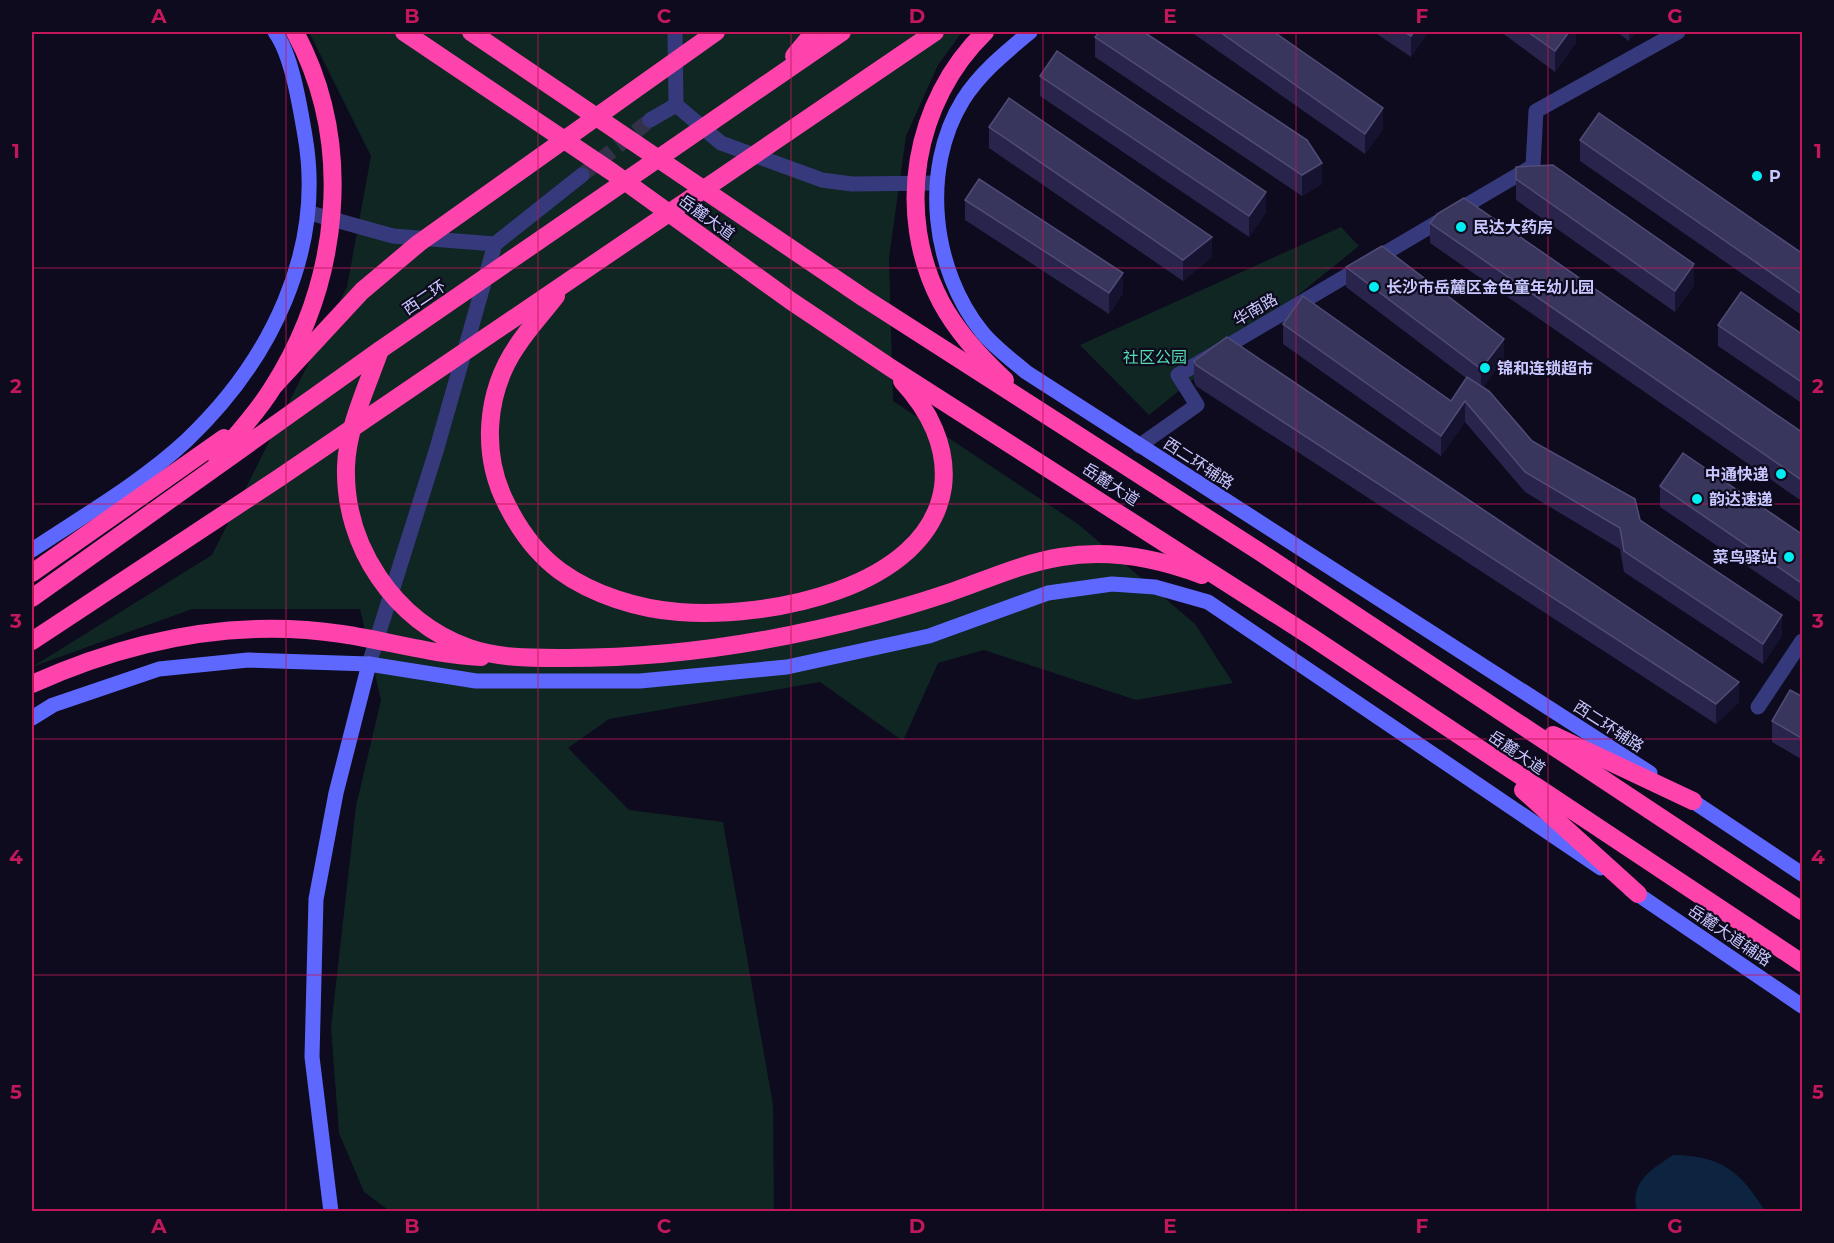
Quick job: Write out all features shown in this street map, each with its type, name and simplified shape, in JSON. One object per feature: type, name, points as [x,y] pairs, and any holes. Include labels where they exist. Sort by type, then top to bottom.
[{"type":"highway","points":[[273,387],[300,336],[319,286],[334,209],[324,107],[295,32]]},
{"type":"highway","name":"岳麓大道","points":[[404,32],[612,172],[791,301],[891,368],[1234,587],[1803,963]]},
{"type":"highway","name":"岳麓大道","points":[[471,32],[484,38],[864,298],[1242,540],[1803,911]]},
{"type":"highway","points":[[205,474],[273,387],[332,321],[409,251],[716,32]]},
{"type":"highway","points":[[778,74],[814,32]]},
{"type":"highway","name":"西二环","points":[[32,598],[380,350],[842,32]]},
{"type":"highway","points":[[907,51],[926,32]]},
{"type":"highway","points":[[32,640],[565,286],[935,32]]},
{"type":"highway","points":[[985,32],[972,44],[942,88],[921,139],[916,187],[918,224],[929,276],[954,324],[994,370],[1034,408]]},
{"type":"highway","points":[[565,286],[516,346],[502,372],[491,415],[489,436],[495,478],[512,515],[541,555],[560,571],[600,593],[677,612],[741,613],[777,608],[817,597],[871,574],[911,548],[926,532],[936,513],[945,471],[942,448],[933,425],[920,403],[891,368]]},
{"type":"highway","points":[[380,350],[351,436],[346,465],[347,497],[359,543],[368,564],[405,607],[449,638],[469,647],[511,657]]},
{"type":"highway","points":[[32,573],[213,447],[253,413]]},
{"type":"highway","points":[[32,684],[103,656],[144,644],[219,630],[256,628],[308,630],[456,656],[611,658],[736,645],[873,615],[939,596],[1037,562],[1063,556],[1102,554],[1144,558],[1185,569],[1234,587]]},
{"type":"highway","points":[[32,592],[71,570]]},
{"type":"highway","points":[[1497,708],[1693,801]]},
{"type":"highway","points":[[1474,747],[1638,894]]},
{"type":"street","points":[[32,550],[120,491],[186,440],[244,378],[291,292],[310,213],[309,161],[297,89],[274,32]]},
{"type":"street","points":[[675,32],[676,105],[721,143],[822,180],[852,184],[937,183]]},
{"type":"street","name":"西二环辅路","points":[[1030,32],[993,63],[963,100],[946,140],[937,183],[939,231],[950,277],[982,332],[1026,372],[1693,801]]},
{"type":"street","name":"华南路","points":[[1139,446],[1197,405],[1178,375],[1533,166],[1536,111],[1678,32]]},
{"type":"street","points":[[650,120],[676,105]]},
{"type":"street","points":[[332,1212],[312,1057],[316,899],[336,793],[369,664],[437,448],[495,244],[582,175]]},
{"type":"street","points":[[310,213],[393,236],[495,244]]},
{"type":"street","name":"岳麓大道辅路","points":[[32,718],[53,705],[159,669],[248,660],[369,664],[476,681],[640,681],[788,667],[928,636],[1048,592],[1112,584],[1155,587],[1208,602],[1803,1006]]},
{"type":"street","points":[[1758,707],[1803,640]]},
{"type":"street","points":[[1693,801],[1803,874]]},
{"type":"green space","points":[[309,32],[962,32],[938,65],[906,136],[889,258],[893,401],[1078,524],[1195,624],[1233,683],[1136,700],[984,650],[938,663],[903,741],[820,682],[609,719],[568,748],[629,810],[723,822],[773,1105],[774,1211],[391,1212],[364,1192],[339,1133],[331,1028],[356,806],[381,700],[360,609],[192,609],[32,667],[212,555],[347,287],[371,156]]},
{"type":"green space","name":"社区公园","points":[[1341,227],[1359,246],[1149,415],[1080,345]]},
{"type":"water","points":[[1673,1155],[1705,1159],[1728,1168],[1747,1186],[1765,1211],[1637,1211],[1635,1201],[1639,1184],[1650,1171]]},
{"type":"building","points":[[1099,32],[1144,32],[1307,140],[1322,163],[1302,175],[1095,37]]},
{"type":"building","points":[[1220,32],[1274,32],[1383,108],[1365,134]]},
{"type":"building","points":[[1528,32],[1569,32],[1555,51]]},
{"type":"building","points":[[1057,51],[1266,192],[1249,216],[1040,76]]},
{"type":"building","points":[[1009,98],[1212,237],[1183,260],[989,127]]},
{"type":"building","points":[[1599,113],[1803,254],[1803,295],[1580,140]]},
{"type":"building","points":[[1553,165],[1694,264],[1675,291],[1516,179],[1516,167]]},
{"type":"building","points":[[979,179],[1123,273],[1109,293],[965,200]]},
{"type":"building","points":[[1464,198],[1803,433],[1803,481],[1430,223],[1437,214]]},
{"type":"building","points":[[1382,246],[1504,339],[1481,369],[1346,267]]},
{"type":"building","points":[[1741,292],[1803,335],[1803,383],[1718,325]]},
{"type":"building","points":[[1303,296],[1451,401],[1467,377],[1489,391],[1532,441],[1635,499],[1640,520],[1782,615],[1763,644],[1624,551],[1620,528],[1525,472],[1465,401],[1441,436],[1283,324]]},
{"type":"building","points":[[1227,337],[1739,682],[1716,704],[1196,365],[1194,361]]},
{"type":"building","points":[[1683,453],[1803,535],[1803,584],[1660,486]]},
{"type":"building","points":[[1790,690],[1803,697],[1803,739],[1772,721]]},
{"type":"tunnel","points":[[582,175],[650,120]]},
{"type":"place","name":"P","points":[[1757,176]]},
{"type":"place","name":"民达大药房","points":[[1461,227]]},
{"type":"place","name":"长沙市岳麓区金色童年幼儿园","points":[[1374,287]]},
{"type":"place","name":"锦和连锁超市","points":[[1485,368]]},
{"type":"place","name":"中通快递","points":[[1781,474]]},
{"type":"place","name":"韵达速递","points":[[1697,499]]},
{"type":"place","name":"菜鸟驿站","points":[[1789,557]]}]
